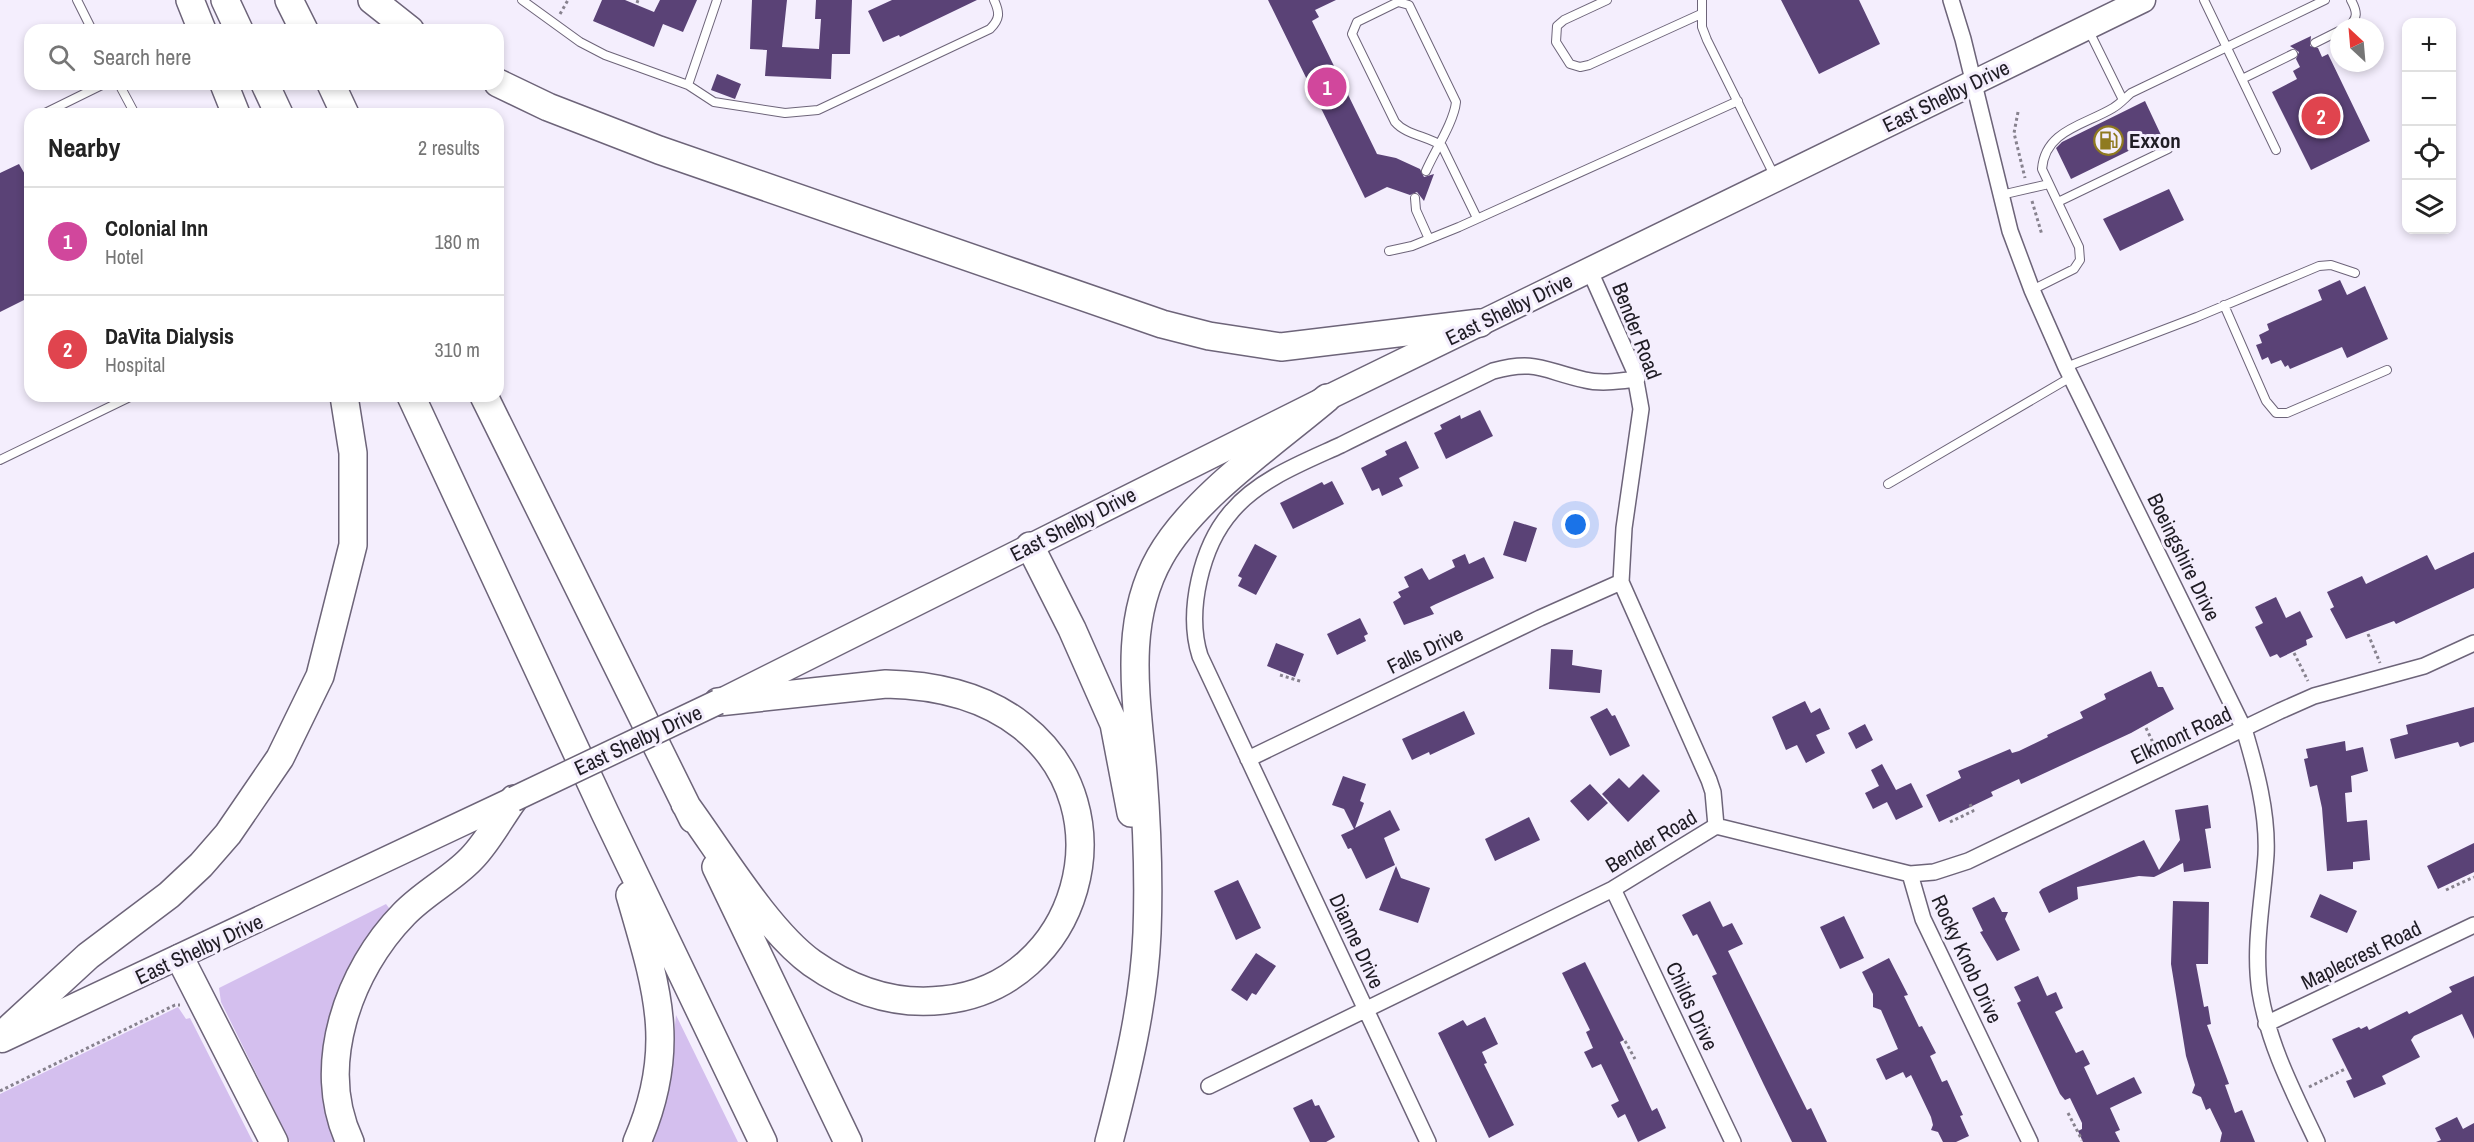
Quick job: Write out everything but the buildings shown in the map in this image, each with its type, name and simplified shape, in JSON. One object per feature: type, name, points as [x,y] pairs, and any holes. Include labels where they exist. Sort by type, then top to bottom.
[{"type":"highway","points":[[190,0],[200,24]]},
{"type":"highway","points":[[225,0],[236,24]]},
{"type":"highway","points":[[289,0],[301,24]]},
{"type":"highway","points":[[372,0],[402,24]]},
{"type":"highway","points":[[504,86],[548,107],[659,150],[1129,313],[1209,336],[1281,346],[1480,322]]},
{"type":"highway","points":[[226,90],[234,108]]},
{"type":"highway","points":[[268,90],[276,108]]},
{"type":"highway","points":[[334,90],[342,108]]},
{"type":"highway","points":[[1109,1142],[1133,1042],[1145,966],[1147,897],[1143,776],[1134,675],[1135,645],[1144,595],[1161,556],[1184,522],[1327,398]]},
{"type":"highway","points":[[0,1039],[88,956],[169,895],[201,865],[228,834],[280,758],[320,676],[353,545],[353,453],[346,402]]},
{"type":"highway","points":[[414,402],[605,813],[763,1142]]},
{"type":"highway","points":[[487,402],[848,1142]]},
{"type":"highway","points":[[1030,546],[1072,629],[1114,724],[1147,897]]},
{"type":"highway","points":[[685,804],[786,939],[811,962],[839,980],[887,999],[909,1003],[957,999],[998,984],[1019,971],[1048,942],[1071,902],[1080,851],[1077,819],[1068,789],[1046,751],[1024,728],[1000,711],[965,695],[910,684],[886,684],[835,692],[718,702]]},
{"type":"highway","points":[[350,1142],[342,1119],[337,1070],[341,1033],[356,984],[365,964],[392,927],[431,890],[471,859],[514,799]]},
{"type":"highway","points":[[605,813],[652,968],[660,1010],[660,1067],[651,1104],[637,1142]]},
{"type":"highway","points":[[180,958],[274,1142]]},
{"type":"main road","name":"East Shelby Drive","points":[[0,1039],[180,958],[718,702],[1480,322],[2143,0]]},
{"type":"street","name":"Boeingshire Drive","points":[[1951,0],[2010,231],[2032,290],[2068,372],[2244,729],[2256,768],[2265,835],[2258,953],[2260,992],[2266,1024],[2294,1094],[2317,1142]]},
{"type":"street","name":"Bender Road","points":[[1209,1086],[1613,888],[1716,826],[1713,792],[1709,780],[1621,582],[1624,528],[1641,409],[1637,379],[1589,269]]},
{"type":"street","name":"Dianne Drive","points":[[1428,1142],[1200,656],[1193,636],[1193,610],[1200,577],[1221,527],[1232,510],[1268,482],[1493,371],[1519,364],[1542,367],[1587,381],[1637,379]]},
{"type":"street","name":"Falls Drive","points":[[1248,759],[1540,618],[1621,582]]},
{"type":"street","name":"Elkmont Road","points":[[1910,874],[1934,872],[1968,861],[2314,696],[2424,666],[2474,643]]},
{"type":"street","name":"Rocky Knob Drive","points":[[1716,826],[1910,874],[1923,919],[2030,1142]]},
{"type":"street","name":"Childs Drive","points":[[1613,888],[1733,1142]]},
{"type":"street","name":"Maplecrest Road","points":[[2266,1024],[2474,925]]},
{"type":"lane","points":[[77,0],[89,24]]},
{"type":"lane","points":[[522,0],[580,42],[605,55],[688,85],[714,102],[785,113],[818,110],[990,29],[998,20],[999,10],[994,0]]},
{"type":"lane","points":[[688,85],[717,0]]},
{"type":"lane","points":[[1607,0],[1564,20],[1557,27],[1556,42],[1570,64],[1580,67],[1589,64],[1701,14]]},
{"type":"lane","points":[[1702,0],[1701,14],[1707,40],[1776,178]]},
{"type":"lane","points":[[2204,0],[2276,150]]},
{"type":"lane","points":[[2032,290],[2074,269],[2080,260],[2079,247],[2042,166],[2055,137],[2111,109],[2131,93],[2325,0]]},
{"type":"lane","points":[[2351,0],[2357,14],[2356,18]]},
{"type":"lane","points":[[1426,171],[1438,143],[1456,102],[1409,5],[1402,1],[1357,22],[1352,34],[1397,126],[1438,143],[1444,150],[1478,218]]},
{"type":"lane","points":[[2087,27],[2123,100]]},
{"type":"lane","points":[[2315,43],[2330,36]]},
{"type":"lane","points":[[2242,79],[2294,54]]},
{"type":"lane","points":[[55,108],[92,90]]},
{"type":"lane","points":[[121,90],[132,108]]},
{"type":"lane","points":[[1389,251],[1430,239],[1738,101]]},
{"type":"lane","points":[[2058,202],[2168,149]]},
{"type":"lane","points":[[2001,195],[2049,184]]},
{"type":"lane","points":[[1415,198],[1416,210],[1430,239]]},
{"type":"lane","points":[[1888,484],[2068,372],[2323,265],[2355,273]]},
{"type":"lane","points":[[2224,305],[2266,401],[2276,413],[2287,413],[2387,370]]},
{"type":"lane","points":[[0,460],[120,402]]},
{"type":"path","points":[[2018,112],[2014,133],[2042,235]]},
{"type":"path","points":[[2367,634],[2384,678]]},
{"type":"path","points":[[2294,653],[2314,696]]},
{"type":"path","points":[[1280,675],[1303,682]]},
{"type":"path","points":[[2146,728],[2165,766]]},
{"type":"path","points":[[1950,822],[1973,811],[1970,804]]},
{"type":"path","points":[[2446,890],[2474,877]]},
{"type":"path","points":[[0,1091],[175,1005],[185,1008]]},
{"type":"path","points":[[1625,1041],[1635,1059]]},
{"type":"path","points":[[2294,1094],[2345,1069]]},
{"type":"path","points":[[2068,1113],[2082,1140]]},
{"type":"shaded area","points":[[386,904],[392,912],[363,944],[353,961],[338,1142],[290,1142],[221,1002],[219,988]]},
{"type":"shaded area","points":[[178,1007],[186,1019],[190,1018],[253,1142],[0,1142],[0,1094]]},
{"type":"shaded area","points":[[676,1015],[738,1142],[649,1142],[670,1074]]},
{"type":"place","name":"Colonial Inn","points":[[1327,87]]},
{"type":"place","name":"DaVita Dialysis","points":[[2321,116]]},
{"type":"place","name":"Exxon","points":[[2108,140]]}]
